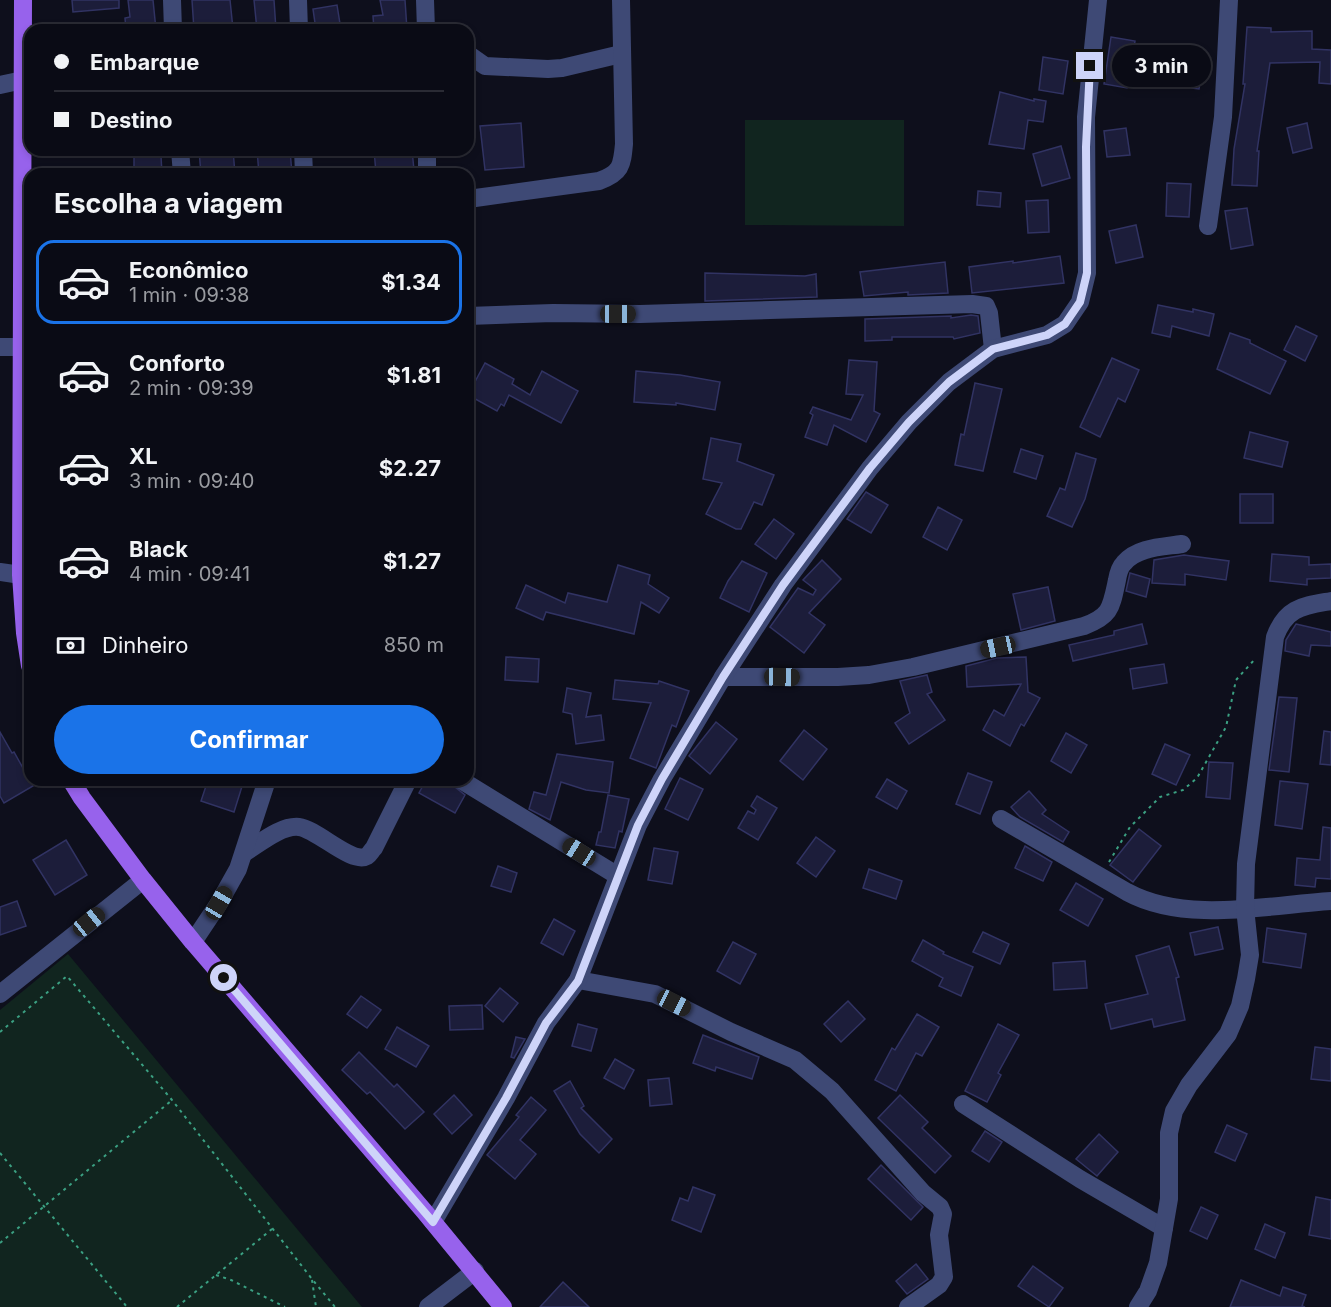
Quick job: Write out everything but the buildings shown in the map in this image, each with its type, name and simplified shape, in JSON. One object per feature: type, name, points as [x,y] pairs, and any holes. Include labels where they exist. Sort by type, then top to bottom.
[{"type":"main road","points":[[23,0],[24,124]]},
{"type":"main road","points":[[24,279],[22,347],[24,383]]},
{"type":"main road","points":[[24,506],[21,575],[24,618]]},
{"type":"main road","points":[[75,786],[143,880],[193,942],[475,1271],[503,1307]]},
{"type":"street","points":[[172,0],[173,24]]},
{"type":"street","points":[[298,0],[299,24]]},
{"type":"street","points":[[425,0],[426,24]]},
{"type":"street","points":[[474,198],[599,181],[618,171],[624,144],[621,0]]},
{"type":"street","points":[[433,1222],[506,1098],[546,1023],[578,981],[638,825],[662,779],[723,677],[783,585],[870,468],[909,422],[949,382],[993,349],[1047,335],[1065,324],[1080,302],[1087,273],[1086,117],[1098,0]]},
{"type":"street","points":[[1208,226],[1223,117],[1229,0]]},
{"type":"street","points":[[474,58],[485,66],[548,69],[562,68],[621,54]]},
{"type":"street","points":[[0,85],[23,80]]},
{"type":"street","points":[[474,316],[553,313],[640,314],[912,307],[972,303],[986,306],[989,313],[993,349]]},
{"type":"street","points":[[0,347],[22,347]]},
{"type":"street","points":[[723,677],[869,675],[913,667],[1084,626],[1100,620],[1107,614],[1123,563],[1147,550],[1182,544]]},
{"type":"street","points":[[0,572],[21,575]]},
{"type":"street","points":[[1138,1307],[1148,1291],[1158,1263],[1169,1199],[1169,1133],[1174,1111],[1189,1085],[1228,1034],[1240,1006],[1250,955],[1245,908],[1246,864],[1275,637],[1287,614],[1298,608],[1331,601]]},
{"type":"street","points":[[193,942],[223,896],[244,853],[265,786]]},
{"type":"street","points":[[244,853],[276,833],[299,827],[311,831],[352,855],[367,856],[374,848],[405,786]]},
{"type":"street","points":[[471,786],[618,876]]},
{"type":"street","points":[[1001,819],[1143,901],[1162,906],[1214,909],[1331,901]]},
{"type":"street","points":[[0,994],[143,880]]},
{"type":"street","points":[[578,981],[656,994],[731,1032],[795,1060],[832,1091],[924,1193],[940,1207],[943,1214],[939,1235],[944,1277],[939,1285],[908,1307]]},
{"type":"street","points":[[963,1104],[1080,1179],[1164,1228]]},
{"type":"street","points":[[428,1307],[475,1271]]},
{"type":"path","points":[[1100,877],[1130,827],[1160,796],[1183,790],[1197,778],[1226,727],[1236,680],[1275,637]]},
{"type":"path","points":[[0,1032],[67,976],[172,1100],[335,1307]]},
{"type":"path","points":[[0,1242],[172,1100]]},
{"type":"path","points":[[0,1153],[128,1307]]},
{"type":"path","points":[[177,1307],[272,1229]]},
{"type":"path","points":[[216,1275],[285,1307]]},
{"type":"path","points":[[312,1279],[316,1307]]},
{"type":"green space","points":[[745,120],[904,120],[904,226],[745,225]]},
{"type":"green space","points":[[68,954],[362,1307],[0,1307],[0,1010]]},
{"type":"route","points":[[224,978],[433,1222],[506,1098],[546,1023],[578,981],[638,825],[662,779],[723,677],[783,585],[870,468],[909,422],[949,382],[993,349],[1047,335],[1065,324],[1080,302],[1087,273],[1086,117],[1090,66]]}]
